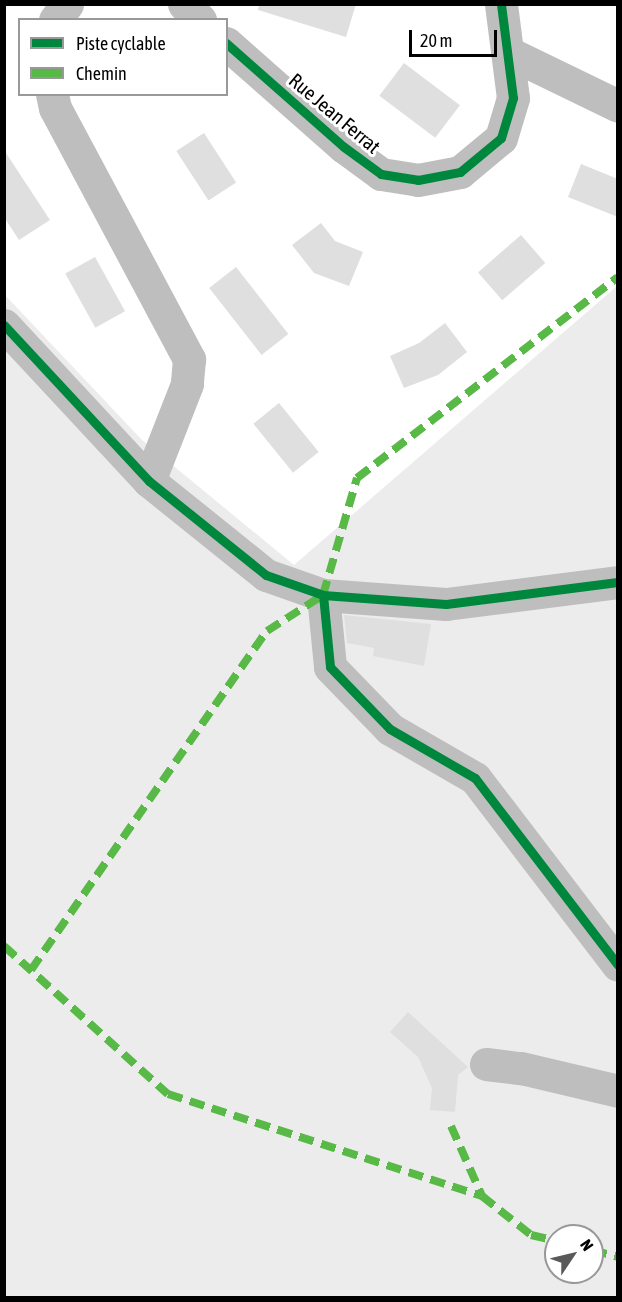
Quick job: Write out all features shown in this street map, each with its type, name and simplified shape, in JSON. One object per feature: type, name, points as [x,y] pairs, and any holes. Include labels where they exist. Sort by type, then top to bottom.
[{"type":"street","points":[[57,18],[68,4]]},
{"type":"street","points":[[183,4],[198,18]]},
{"type":"street","name":"Rue Jean Ferrat","points":[[228,45],[344,147],[381,174],[418,180],[460,172],[501,138],[513,98],[501,4]]},
{"type":"street","points":[[507,52],[618,106]]},
{"type":"street","points":[[52,96],[55,108],[189,359],[187,384],[148,482]]},
{"type":"street","points":[[4,325],[148,482],[266,575],[323,595],[446,604],[618,582]]},
{"type":"street","points":[[323,595],[330,667],[390,729],[475,778],[618,965]]},
{"type":"street","points":[[486,1064],[520,1068],[618,1091]]},
{"type":"shaded area","points":[[617,286],[617,1297],[5,1297],[4,294],[142,440],[294,565]]},
{"type":"building","points":[[259,4],[356,4],[346,37],[258,10]]},
{"type":"building","points":[[404,63],[460,105],[435,138],[379,96]]},
{"type":"building","points":[[204,133],[236,182],[208,200],[176,151]]},
{"type":"building","points":[[4,150],[50,220],[19,240],[4,217]]},
{"type":"building","points":[[581,164],[618,179],[618,217],[568,197]]},
{"type":"building","points":[[321,223],[335,241],[363,252],[349,286],[314,273],[292,245]]},
{"type":"building","points":[[521,235],[545,263],[502,300],[478,272]]},
{"type":"building","points":[[95,257],[125,311],[95,328],[65,273]]},
{"type":"building","points":[[236,267],[288,334],[262,355],[209,288]]},
{"type":"building","points":[[445,323],[467,352],[438,375],[404,388],[390,356],[419,343]]},
{"type":"building","points":[[279,403],[319,452],[293,473],[253,424]]},
{"type":"building","points":[[344,615],[431,624],[424,666],[373,656],[374,648],[347,643]]},
{"type":"building","points":[[408,1012],[468,1067],[458,1075],[455,1112],[430,1110],[432,1088],[418,1057],[390,1032]]},
{"type":"marked path","points":[[31,970],[267,631],[323,595],[357,478],[618,277]]},
{"type":"marked path","points":[[4,946],[168,1094],[482,1196]]},
{"type":"marked path","points":[[451,1126],[482,1196],[531,1235],[544,1238]]},
{"type":"marked path","points":[[604,1253],[618,1257]]},
{"type":"cycle path","points":[[228,45],[344,147],[381,174],[418,180],[460,172],[501,138],[513,98],[501,4]]},
{"type":"cycle path","points":[[4,325],[149,481],[266,575],[323,595],[446,604],[618,582]]},
{"type":"cycle path","points":[[323,595],[330,667],[390,729],[475,778],[618,965]]}]
